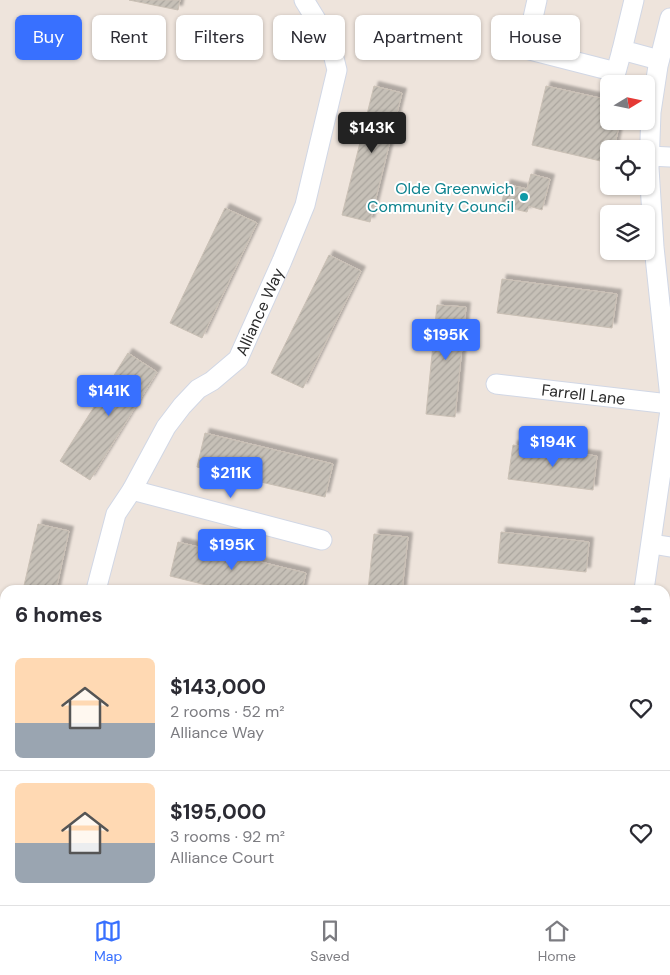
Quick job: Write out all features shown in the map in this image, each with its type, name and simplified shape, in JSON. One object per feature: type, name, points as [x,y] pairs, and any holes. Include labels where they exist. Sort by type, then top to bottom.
[{"type":"street","name":"Alliance Way","points":[[97,585],[116,514],[132,490],[166,427],[182,406],[198,389],[212,381],[238,360],[305,206],[337,70],[332,50],[304,0]]},
{"type":"street","points":[[537,0],[526,49],[616,72],[634,0]]},
{"type":"street","points":[[650,140],[651,112],[659,60],[670,18]]},
{"type":"street","points":[[622,50],[659,60]]},
{"type":"street","points":[[655,157],[670,158]]},
{"type":"street","points":[[655,195],[662,248],[670,398]]},
{"type":"street","name":"Farrell Lane","points":[[496,384],[670,404]]},
{"type":"street","points":[[646,585],[661,545],[670,410]]},
{"type":"street","points":[[132,490],[322,540]]},
{"type":"building","points":[[129,0],[180,0],[178,10]]},
{"type":"building","points":[[374,86],[402,93],[370,222],[342,215]]},
{"type":"building","points":[[546,86],[600,98],[600,130],[618,130],[616,140],[600,140],[600,161],[532,145]]},
{"type":"building","name":"Olde Greenwich Community Council","points":[[531,174],[550,179],[542,210],[529,206],[527,212],[501,206],[506,184],[527,189]]},
{"type":"building","points":[[225,208],[257,223],[202,338],[170,323]]},
{"type":"building","points":[[329,255],[361,271],[303,388],[271,373]]},
{"type":"building","points":[[502,279],[617,294],[612,328],[497,313]]},
{"type":"building","points":[[437,305],[466,307],[455,417],[426,414]]},
{"type":"building","points":[[128,353],[157,372],[90,480],[60,461]]},
{"type":"building","points":[[205,433],[333,464],[325,497],[197,467]]},
{"type":"building","points":[[513,445],[597,456],[593,490],[508,479]]},
{"type":"building","points":[[38,524],[69,531],[57,585],[24,585]]},
{"type":"building","points":[[501,532],[589,542],[586,572],[498,563]]},
{"type":"building","points":[[374,534],[408,537],[403,585],[369,585]]},
{"type":"building","points":[[178,542],[306,573],[303,585],[206,585],[170,576]]},
{"type":"place","name":"Olde Greenwich Community Council","points":[[524,197]]}]
